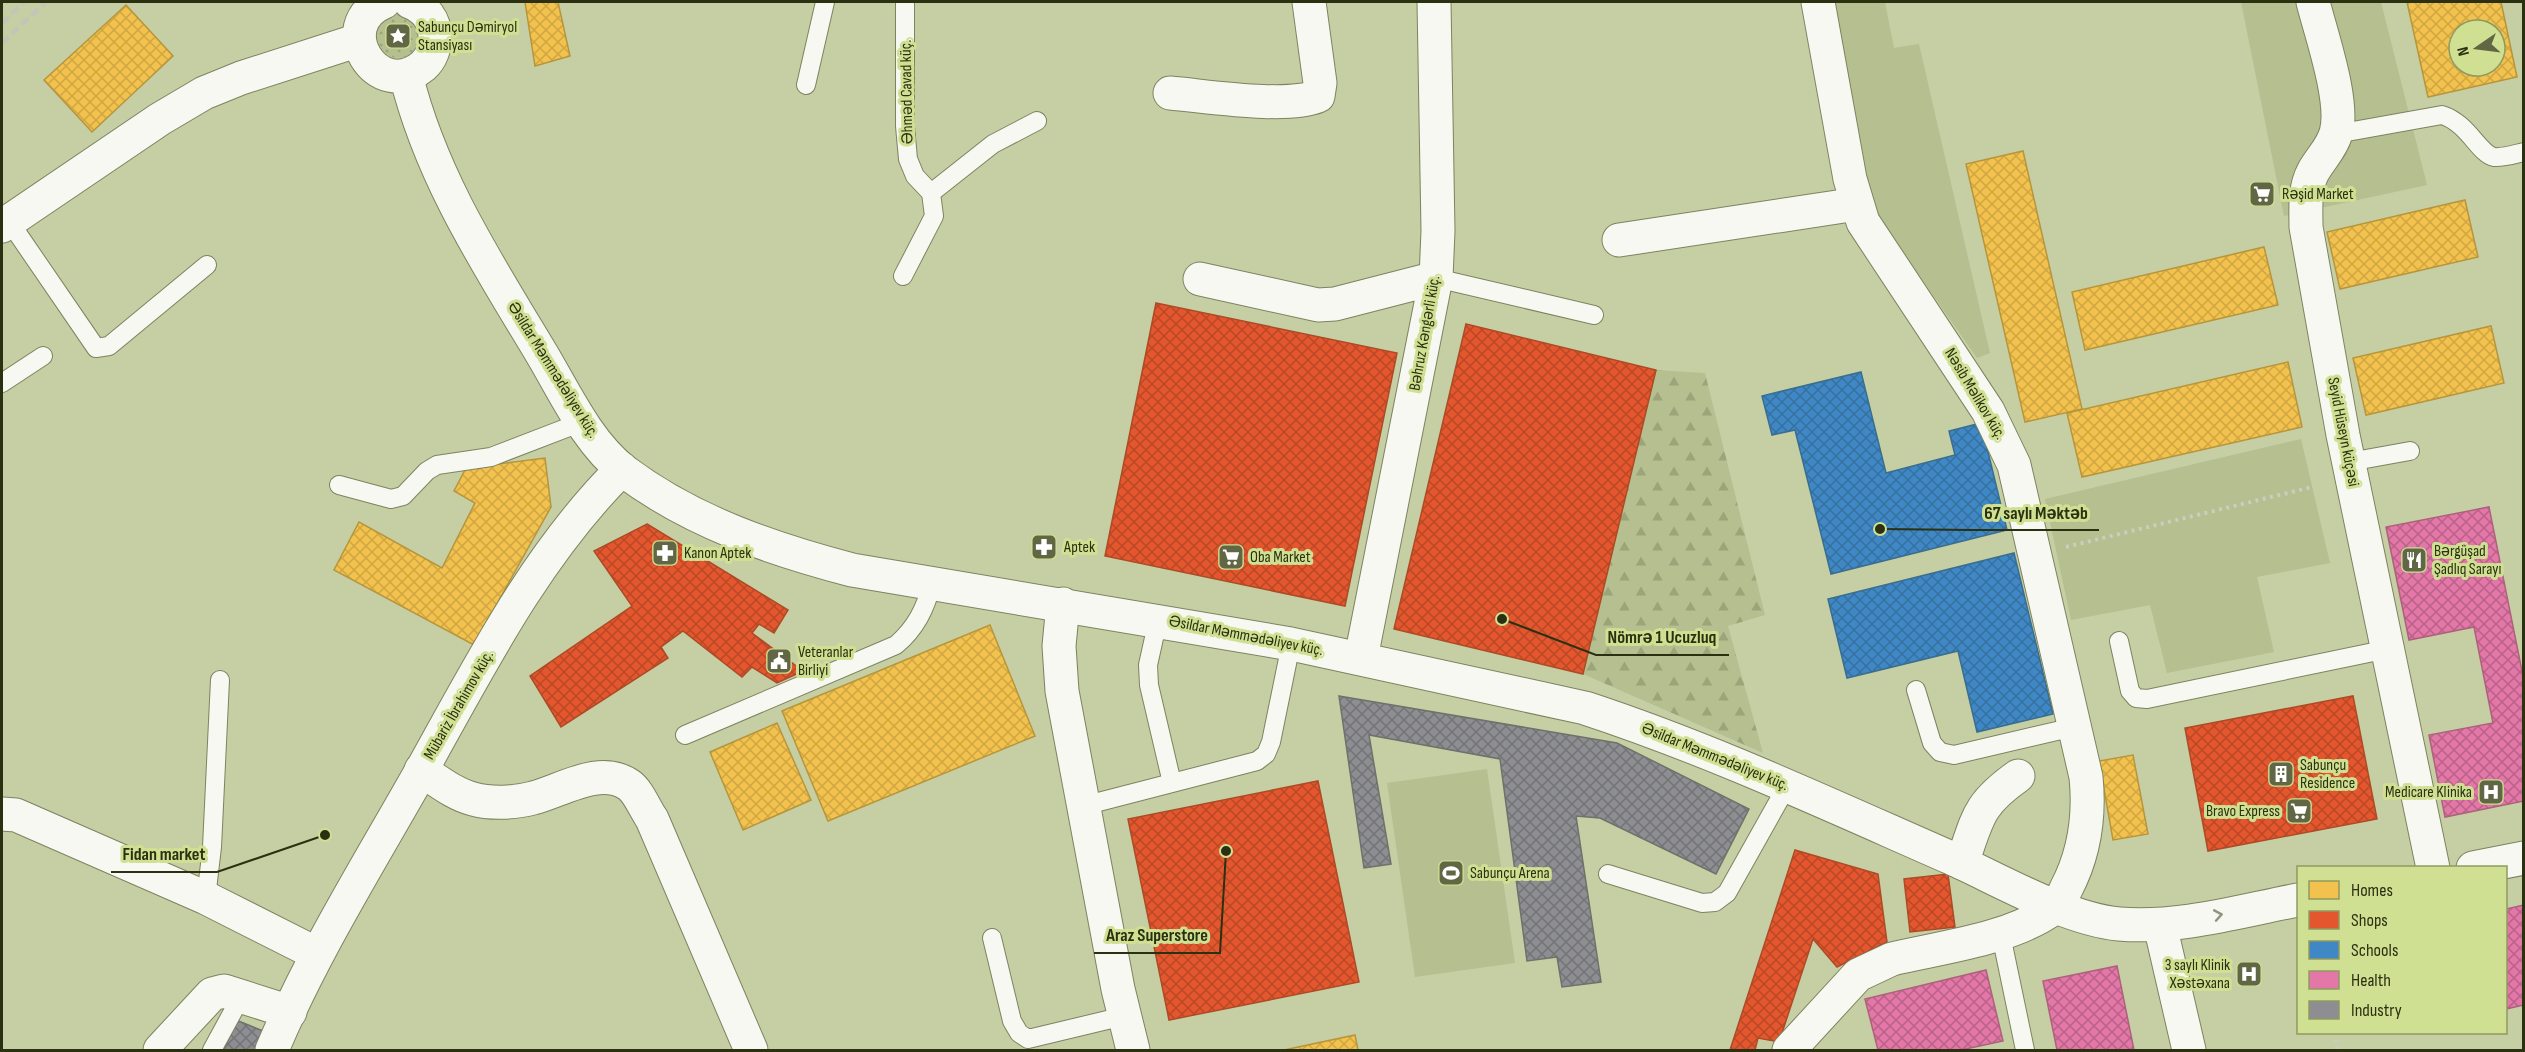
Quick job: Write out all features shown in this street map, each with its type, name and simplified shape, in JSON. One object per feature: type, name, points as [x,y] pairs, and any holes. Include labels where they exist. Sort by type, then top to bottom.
[{"type":"street","points":[[384,2],[370,11],[364,19],[359,40],[361,50],[374,67],[394,76],[406,75],[427,63],[436,40],[432,20],[426,12],[410,2]]},
{"type":"street","points":[[1170,93],[1259,100],[1308,100],[1318,96],[1320,83],[1309,2]]},
{"type":"street","name":"Bəhruz Kəngərli küç.","points":[[1361,658],[1436,278],[1438,231],[1434,2]]},
{"type":"street","name":"Nəsib Məlikov küç.","points":[[1818,2],[1857,204],[1863,222],[1988,411],[2014,465],[2086,777],[2088,802],[2084,849],[2076,870],[2056,907]]},
{"type":"street","points":[[2313,2],[2336,95],[2338,118],[2336,134]]},
{"type":"street","points":[[5,224],[160,119],[204,93],[241,78],[359,40]]},
{"type":"street","name":"Əsildar Məmmədəliyev küç.","points":[[406,75],[415,112],[448,192],[478,248],[582,422],[622,469],[655,492],[702,519],[753,540],[852,570],[1291,644],[1585,708],[1629,722],[1787,786],[2056,907],[2117,924],[2160,925],[2297,900]]},
{"type":"street","name":"Seyid Hüseyn küçəsi","points":[[2336,134],[2312,173],[2306,194],[2306,227],[2349,462],[2433,866]]},
{"type":"street","points":[[1619,240],[1857,204]]},
{"type":"street","points":[[1200,279],[1318,305],[1335,303],[1436,278]]},
{"type":"street","name":"Mübariz İbrahimov küç.","points":[[272,1050],[317,954],[461,698],[548,559],[595,496],[622,469]]},
{"type":"street","points":[[1064,604],[1059,645],[1062,691],[1132,1050]]},
{"type":"street","points":[[421,770],[451,790],[474,800],[498,802],[531,799],[596,777],[612,777],[630,785],[652,819],[751,1050]]},
{"type":"street","points":[[1962,863],[1980,812],[1993,794],[2018,776]]},
{"type":"street","points":[[2,814],[16,815],[206,898],[317,954]]},
{"type":"street","points":[[2479,866],[2523,858]]},
{"type":"street","points":[[1789,1050],[1858,975],[1876,965],[1892,958],[2001,935],[2056,907]]},
{"type":"street","points":[[2160,925],[2189,1050]]},
{"type":"street","points":[[160,1050],[212,994],[224,990],[290,1012]]},
{"type":"lane","points":[[806,85],[825,2]]},
{"type":"lane","name":"Əhməd Cavad küç.","points":[[906,2],[905,126],[908,159],[915,176],[931,193]]},
{"type":"lane","points":[[2336,134],[2442,115],[2455,119],[2485,152],[2495,157],[2523,152]]},
{"type":"lane","points":[[903,276],[934,216],[931,193],[993,144],[1037,121]]},
{"type":"lane","points":[[5,224],[96,348],[109,346],[207,265]]},
{"type":"lane","points":[[1436,278],[1594,315]]},
{"type":"lane","points":[[2,384],[43,356]]},
{"type":"lane","points":[[339,485],[391,499],[403,496],[427,471],[437,465],[491,457],[582,422]]},
{"type":"lane","points":[[2349,462],[2410,451]]},
{"type":"lane","points":[[685,735],[896,645],[912,632],[928,601],[932,584]]},
{"type":"lane","points":[[1158,620],[1148,665],[1149,685],[1172,783]]},
{"type":"lane","points":[[2119,641],[2130,691],[2136,698],[2147,699],[2388,650]]},
{"type":"lane","points":[[1083,806],[1257,761],[1266,754],[1291,644]]},
{"type":"lane","points":[[206,898],[212,847],[220,680]]},
{"type":"lane","points":[[1916,690],[1932,743],[1940,752],[1954,755],[2074,727]]},
{"type":"lane","points":[[1608,874],[1702,903],[1715,902],[1727,893],[1787,786]]},
{"type":"lane","points":[[2001,935],[2025,1050]]},
{"type":"lane","points":[[992,938],[1012,1021],[1019,1033],[1028,1039],[1124,1016]]},
{"type":"lane","points":[[212,1050],[242,995]]},
{"type":"path","points":[[2056,549],[2312,488]]},
{"type":"path","points":[[2335,1034],[2338,1050]]},
{"type":"green space","points":[[1835,2],[1885,2],[1894,48],[1919,44],[1990,353],[1977,358],[1869,204]]},
{"type":"green space","points":[[2241,2],[2381,2],[2427,185],[2284,216]]},
{"type":"green space","name":"Sabunçu Dəmiryol Stansiyası","points":[[398,14],[413,21],[420,36],[413,51],[398,58],[383,51],[376,36],[383,21]]},
{"type":"green space","points":[[1656,370],[1705,373],[1765,615],[1728,626],[1763,753],[1583,674]]},
{"type":"green space","points":[[2301,439],[2330,563],[2257,577],[2274,652],[2167,673],[2150,605],[2071,620],[2045,499]]},
{"type":"green space","name":"Sabunçu Arena","points":[[1487,769],[1515,963],[1415,977],[1387,783]]},
{"type":"building: Homes","points":[[525,2],[558,2],[570,56],[535,66]]},
{"type":"building: Homes","points":[[2407,2],[2501,2],[2504,18],[2447,18],[2447,78],[2507,78],[2507,30],[2517,77],[2428,97]]},
{"type":"building: Homes","points":[[126,5],[173,56],[92,132],[44,80]]},
{"type":"building: Homes","points":[[2023,151],[2082,409],[2025,422],[1966,164]]},
{"type":"building: Homes","points":[[2465,200],[2478,257],[2340,289],[2327,232]]},
{"type":"building: Homes","points":[[2264,247],[2278,305],[2085,350],[2072,292]]},
{"type":"building: Homes","points":[[2491,326],[2504,383],[2366,415],[2353,358]]},
{"type":"building: Homes","points":[[2288,362],[2302,427],[2082,477],[2067,413]]},
{"type":"building: Homes","points":[[545,458],[551,507],[474,645],[334,570],[359,522],[442,568],[475,503],[454,491],[466,468]]},
{"type":"building: Homes","points":[[990,625],[1035,736],[828,821],[782,711]]},
{"type":"building: Homes","points":[[777,723],[811,800],[743,830],[710,752]]},
{"type":"building: Homes","points":[[2133,755],[2148,834],[2113,840],[2099,761]]},
{"type":"building: Homes","points":[[1355,1035],[1358,1050],[1284,1050]]},
{"type":"building: Shops","points":[[1156,303],[1397,353],[1345,606],[1105,556]]},
{"type":"building: Shops","points":[[1466,324],[1656,370],[1583,674],[1394,629]]},
{"type":"building: Shops","points":[[647,524],[788,610],[774,633],[759,624],[752,633],[803,671],[777,683],[752,667],[742,677],[683,631],[661,647],[668,658],[561,727],[530,676],[632,606],[594,551]]},
{"type":"building: Shops","name":"Sabunçu Residence","points":[[2353,696],[2377,819],[2208,851],[2185,728]]},
{"type":"building: Shops","points":[[1318,781],[1359,982],[1169,1020],[1128,819]]},
{"type":"building: Shops","points":[[1795,850],[1878,874],[1887,942],[1837,967],[1813,939],[1779,1042],[1758,1038],[1755,1050],[1730,1050]]},
{"type":"building: Shops","points":[[1948,874],[1955,927],[1910,932],[1904,879]]},
{"type":"building: Schools","points":[[1861,372],[1886,473],[1955,455],[1949,431],[1981,423],[2007,530],[1831,574],[1795,430],[1772,435],[1762,396]]},
{"type":"building: Schools","points":[[2014,553],[2053,714],[1977,732],[1958,651],[1847,678],[1828,599]]},
{"type":"building: Health","points":[[2489,507],[2524,681],[2524,801],[2445,817],[2429,735],[2493,723],[2474,627],[2409,640],[2386,527]]},
{"type":"building: Health","points":[[2524,905],[2524,1005],[2507,1009],[2507,909]]},
{"type":"building: Health","points":[[2117,966],[2134,1050],[2057,1050],[2043,981]]},
{"type":"building: Health","points":[[1986,970],[2003,1041],[1961,1050],[1878,1050],[1865,999]]},
{"type":"building: Industry","points":[[1339,696],[1617,743],[1749,809],[1716,874],[1600,818],[1576,816],[1601,982],[1562,987],[1557,957],[1527,961],[1500,759],[1369,735],[1391,864],[1364,868]]},
{"type":"building: Industry","points":[[236,1020],[263,1031],[256,1050],[224,1050]]},
{"type":"railway","points":[[2,23],[24,2]]},
{"type":"railway","points":[[2,43],[46,2]]},
{"type":"place","name":"Sabunçu Dəmiryol Stansiyası","points":[[398,36]]},
{"type":"place","name":"Rəşid Market","points":[[2262,194]]},
{"type":"place","name":"67 saylı Məktəb","points":[[1880,529]]},
{"type":"place","name":"Aptek","points":[[1044,547]]},
{"type":"place","name":"Kanon Aptek","points":[[665,553]]},
{"type":"place","name":"Oba Market","points":[[1231,557]]},
{"type":"place","name":"Bərgüşad Şadlıq Sarayı","points":[[2414,560]]},
{"type":"place","name":"Nömrə 1 Ucuzluq","points":[[1502,619]]},
{"type":"place","name":"Veteranlar Birliyi","points":[[779,661]]},
{"type":"place","name":"Sabunçu Residence","points":[[2281,774]]},
{"type":"place","name":"Medicare Klinika","points":[[2491,792]]},
{"type":"place","name":"Bravo Express","points":[[2299,811]]},
{"type":"place","name":"Fidan market","points":[[325,835]]},
{"type":"place","name":"Araz Superstore","points":[[1226,851]]},
{"type":"place","name":"Sabunçu Arena","points":[[1451,873]]},
{"type":"place","name":"3 saylı Klinik Xəstəxana","points":[[2249,974]]}]
